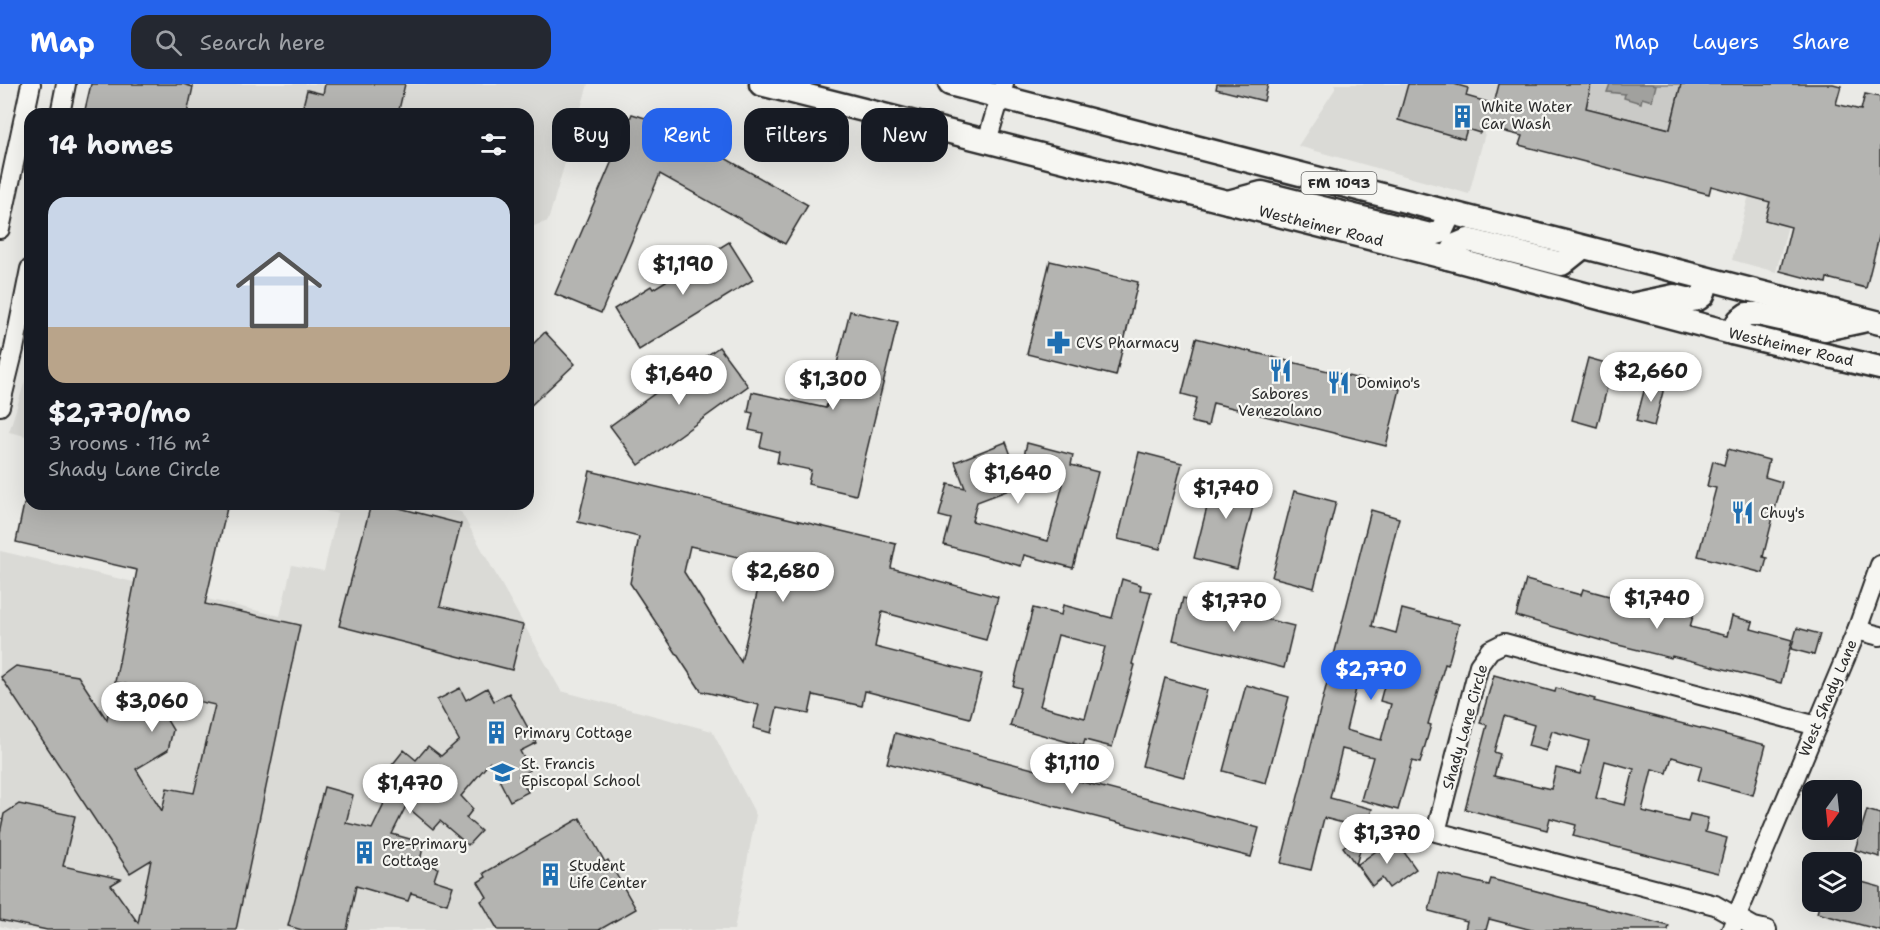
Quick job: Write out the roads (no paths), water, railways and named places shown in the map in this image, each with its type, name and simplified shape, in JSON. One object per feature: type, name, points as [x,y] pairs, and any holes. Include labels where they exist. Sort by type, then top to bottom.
[{"type":"main road","name":"Westheimer Road","points":[[761,84],[1448,258],[1732,333],[1880,368]]},
{"type":"main road","name":"FM 1093","points":[[951,84],[1001,90],[1450,213],[1873,322]]},
{"type":"main road","points":[[1227,202],[1262,193],[1430,235],[1441,232],[1450,213]]},
{"type":"main road","points":[[1448,258],[1456,245],[1468,240],[1562,264],[1582,248]]},
{"type":"main road","points":[[1629,305],[1674,296],[1690,300],[1698,299],[1703,295],[1708,280]]},
{"type":"main road","points":[[1732,333],[1738,320],[1747,314],[1758,314],[1825,330],[1873,322]]},
{"type":"street","points":[[26,108],[31,84]]},
{"type":"street","points":[[61,108],[66,84]]},
{"type":"street","points":[[987,141],[1001,90]]},
{"type":"street","points":[[0,229],[24,117]]},
{"type":"street","points":[[0,406],[15,349],[24,301]]},
{"type":"street","name":"West Shady Lane","points":[[1733,923],[1857,630],[1880,565]]},
{"type":"street","points":[[1857,630],[1880,636]]},
{"type":"street","name":"Shady Lane Circle","points":[[1733,923],[1715,905],[1436,832],[1479,665],[1490,650],[1504,643],[1816,726]]},
{"type":"street","points":[[1733,923],[1767,930]]},
{"type":"place","name":"White Water Car Wash","points":[[1463,116]]},
{"type":"place","name":"CVS Pharmacy","points":[[1058,343]]},
{"type":"place","name":"Sabores Venezolano","points":[[1280,370]]},
{"type":"place","name":"Domino's","points":[[1339,383]]},
{"type":"place","name":"Chuy's","points":[[1742,513]]},
{"type":"place","name":"Primary Cottage","points":[[496,733]]},
{"type":"place","name":"St. Francis Episcopal School","points":[[503,773]]},
{"type":"place","name":"Pre-Primary Cottage","points":[[364,853]]},
{"type":"place","name":"Student Life Center","points":[[551,875]]}]
